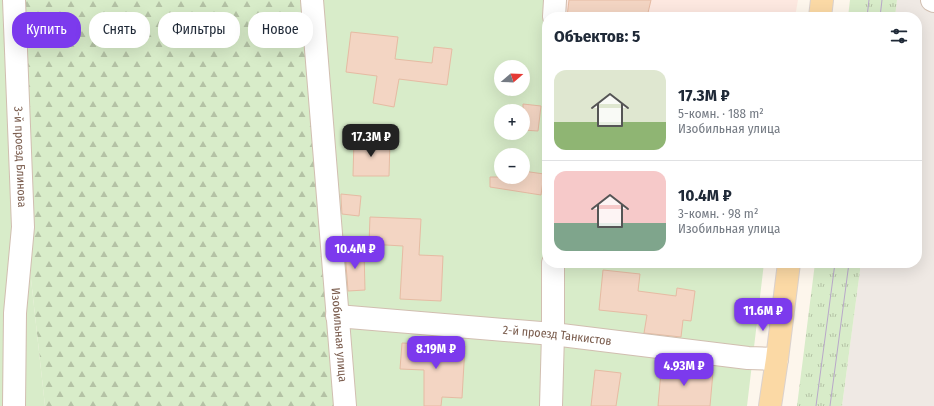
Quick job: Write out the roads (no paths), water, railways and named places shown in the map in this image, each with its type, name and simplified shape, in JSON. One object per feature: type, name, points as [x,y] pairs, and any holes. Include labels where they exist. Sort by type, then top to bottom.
[{"type":"main road","points":[[821,12],[822,0]]},
{"type":"main road","points":[[770,406],[788,268]]},
{"type":"street","name":"3-й проезд Блинова","points":[[14,0],[24,227],[8,312],[14,406]]},
{"type":"street","name":"Изобильная улица","points":[[312,0],[345,406]]},
{"type":"street","points":[[554,12],[555,0]]},
{"type":"street","points":[[551,406],[553,268]]},
{"type":"street","name":"2-й проезд Танкистов","points":[[338,316],[553,334],[748,358],[777,359]]},
{"type":"tram line","points":[[868,12],[869,0]]},
{"type":"tram line","points":[[881,12],[882,0]]},
{"type":"tram line","points":[[816,406],[834,268]]},
{"type":"tram line","points":[[830,406],[848,268]]}]
